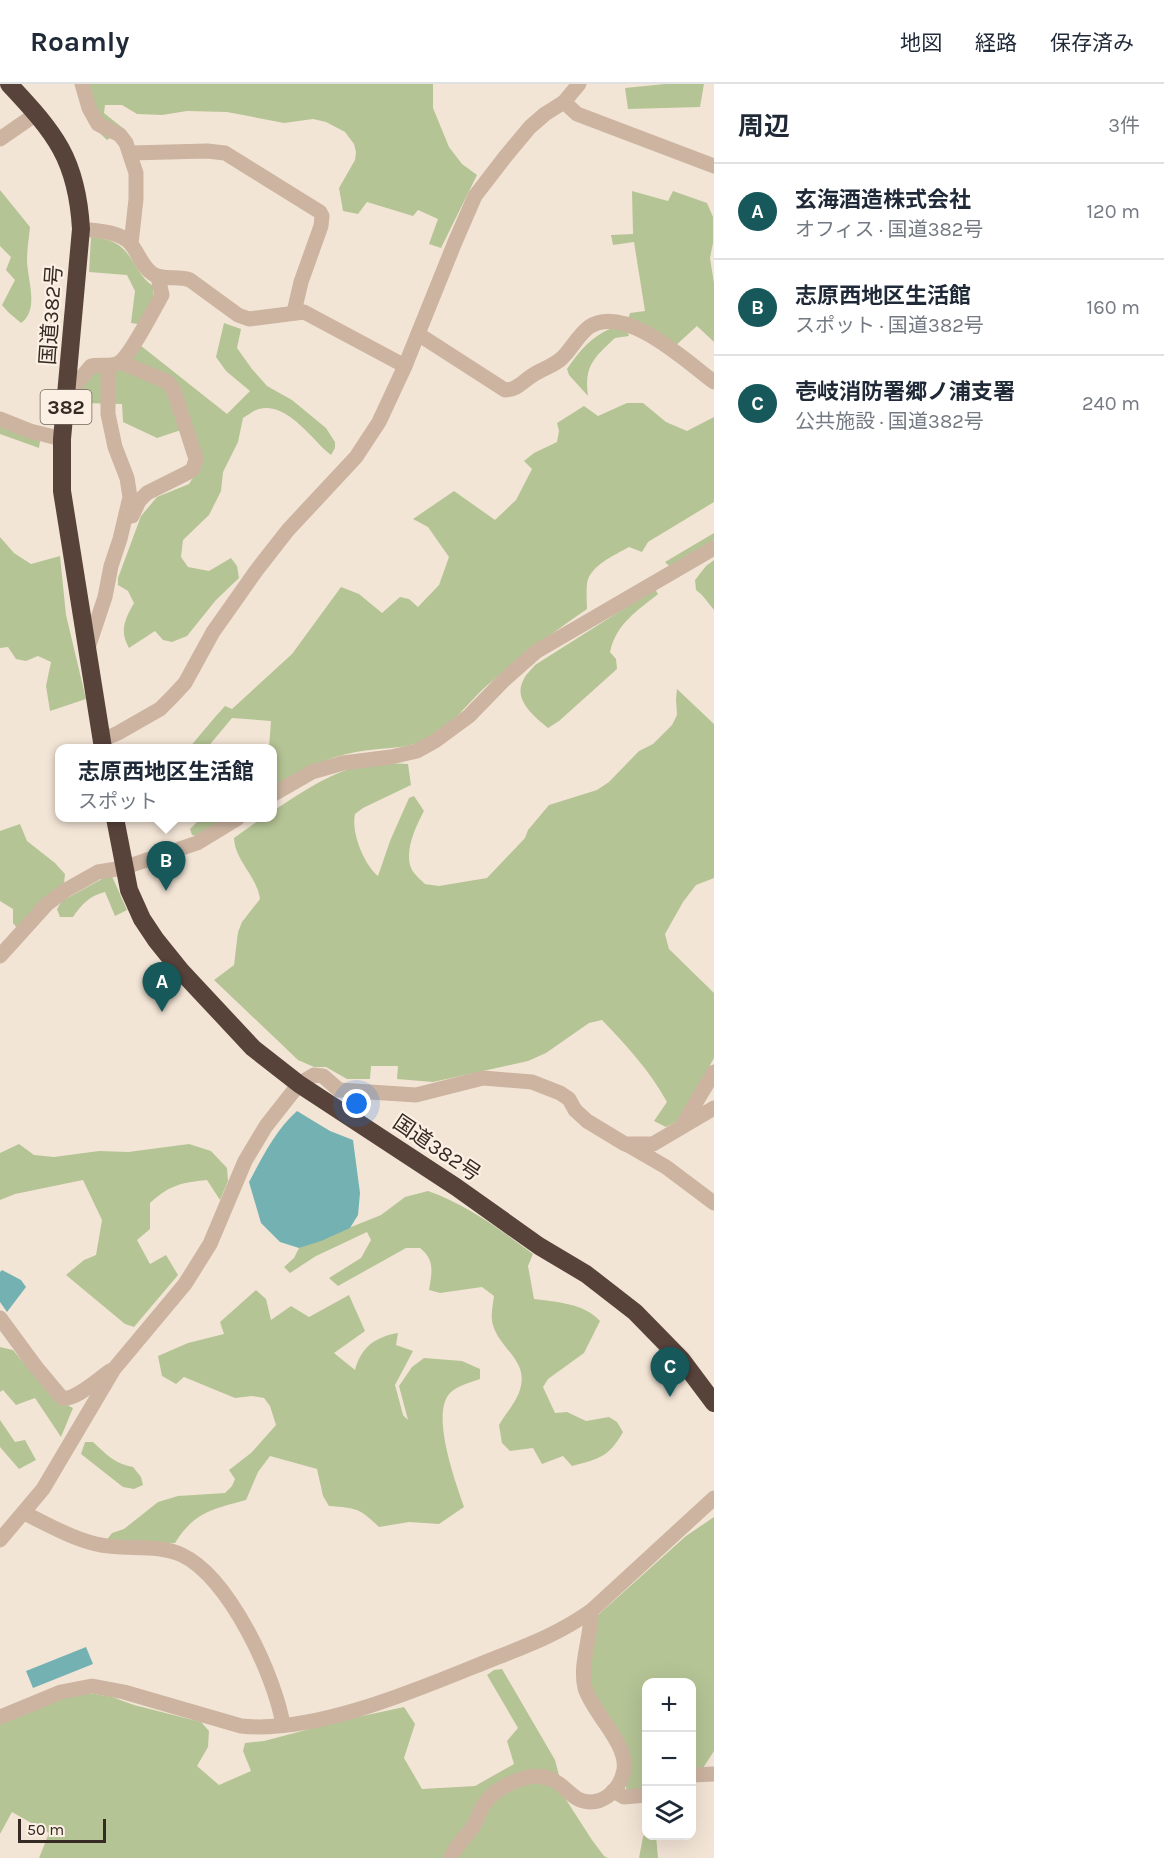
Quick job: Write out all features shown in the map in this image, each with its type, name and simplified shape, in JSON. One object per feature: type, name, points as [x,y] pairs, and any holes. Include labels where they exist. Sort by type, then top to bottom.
[{"type":"highway","name":"国道382号","points":[[9,84],[59,144],[68,162],[79,198],[81,229],[62,439],[62,491],[103,744]]},
{"type":"highway","name":"国道382号","points":[[116,822],[123,868],[129,890],[142,919],[168,956],[254,1048],[299,1084],[456,1187],[539,1246],[586,1274],[635,1312],[681,1359],[714,1403]]},
{"type":"street","points":[[82,84],[89,108],[98,124],[120,135],[126,143],[136,172],[136,199],[131,244]]},
{"type":"street","points":[[103,744],[160,709],[185,683],[213,632],[256,571],[288,530],[356,457],[379,422],[405,366],[455,242],[479,190],[530,128],[545,114],[564,102],[579,84]]},
{"type":"street","points":[[564,102],[577,114],[714,166]]},
{"type":"street","points":[[0,139],[36,114]]},
{"type":"street","points":[[130,153],[207,151],[225,153],[320,212],[321,226],[301,282],[294,312]]},
{"type":"street","points":[[81,229],[108,232],[122,237],[131,244],[150,272],[158,277],[183,277],[190,280],[226,309],[238,315],[249,319],[304,312],[405,366]]},
{"type":"street","points":[[87,648],[105,597],[130,497],[127,478],[115,447],[108,414],[114,364],[128,352],[162,295],[158,277]]},
{"type":"street","points":[[418,334],[506,390],[513,390],[532,375],[561,359],[589,327],[605,323],[623,323],[655,337],[714,382]]},
{"type":"street","points":[[67,395],[91,366],[101,364],[114,364],[168,382],[174,391],[196,459],[193,469],[147,493],[139,501],[120,539]]},
{"type":"street","points":[[0,419],[30,431],[62,439]]},
{"type":"street","points":[[277,793],[312,772],[343,763],[417,751],[435,741],[469,716],[490,697],[503,681],[537,651],[714,548]]},
{"type":"street","points":[[0,956],[47,904],[66,890],[98,872],[123,868],[197,843],[231,822]]},
{"type":"street","points":[[681,1128],[714,1072]]},
{"type":"street","points":[[0,1539],[43,1489],[114,1369],[189,1277],[210,1244],[245,1161],[266,1126],[299,1084],[314,1075],[322,1076],[339,1090],[416,1095],[483,1078],[532,1082],[560,1093],[587,1121],[666,1167],[714,1203]]},
{"type":"street","points":[[625,1144],[652,1143],[714,1108]]},
{"type":"street","points":[[0,1318],[62,1398],[68,1399],[75,1396],[114,1369]]},
{"type":"street","points":[[0,1717],[61,1692],[92,1686],[124,1692],[241,1726],[268,1728],[311,1721],[399,1696],[550,1636],[591,1611],[714,1498]]},
{"type":"street","points":[[24,1513],[96,1544],[167,1551],[184,1556],[198,1567],[226,1595],[245,1626],[266,1672],[284,1725]]},
{"type":"street","points":[[451,1858],[453,1850],[468,1834],[484,1803],[507,1785],[533,1776],[548,1778],[555,1780],[577,1798],[591,1803],[603,1800],[620,1786],[624,1767],[621,1752],[592,1705],[585,1686],[591,1611]]},
{"type":"street","points":[[696,1775],[714,1774]]},
{"type":"street","points":[[614,1791],[624,1797],[642,1795]]},
{"type":"green space","points":[[75,84],[433,84],[433,108],[449,147],[462,164],[477,175],[441,248],[429,244],[438,219],[418,210],[413,216],[367,202],[358,214],[343,211],[339,188],[355,160],[356,152],[354,144],[345,132],[326,122],[313,119],[284,123],[227,112],[187,111],[162,115],[137,114],[122,105],[105,105],[104,113],[124,129],[107,140],[89,123]]},
{"type":"green space","points":[[665,84],[704,84],[700,107],[628,109],[625,88]]},
{"type":"green space","points":[[0,190],[30,227],[27,260],[31,302],[27,317],[21,323],[2,305],[15,280],[6,270],[11,257],[0,246]]},
{"type":"green space","points":[[632,191],[668,201],[673,191],[707,203],[713,217],[713,243],[710,258],[714,283],[714,342],[697,326],[674,347],[628,320],[630,313],[645,311],[634,242],[613,245],[611,235],[633,234]]},
{"type":"green space","points":[[91,237],[115,243],[121,247],[142,276],[153,286],[154,299],[138,324],[131,323],[135,291],[127,275],[89,272]]},
{"type":"green space","points":[[224,323],[241,329],[237,348],[267,386],[292,400],[326,428],[335,442],[335,448],[331,455],[298,423],[279,411],[269,408],[259,409],[243,418],[238,442],[223,472],[221,491],[209,515],[183,540],[181,557],[188,567],[209,571],[231,558],[237,566],[239,578],[216,600],[187,636],[172,642],[163,640],[155,631],[129,648],[124,636],[124,625],[134,603],[128,591],[118,585],[118,578],[141,516],[157,497],[189,484],[201,465],[190,427],[157,438],[123,422],[122,404],[82,403],[79,390],[96,368],[140,345],[227,414],[250,391],[226,371],[216,357]]},
{"type":"green space","points":[[612,328],[626,328],[629,336],[615,338],[596,357],[589,369],[588,396],[569,375],[567,369],[586,345],[598,335]]},
{"type":"green space","points":[[627,403],[643,403],[666,422],[687,431],[714,417],[714,502],[648,542],[642,552],[629,547],[597,566],[587,584],[587,609],[507,668],[443,729],[419,743],[356,752],[323,761],[277,785],[277,744],[269,744],[271,721],[232,718],[210,744],[192,744],[225,706],[232,709],[292,654],[341,587],[359,594],[382,613],[400,597],[409,599],[418,607],[439,585],[449,557],[428,527],[413,519],[454,491],[495,520],[516,500],[532,469],[524,461],[534,453],[557,442],[559,431],[557,423],[584,406],[598,416]]},
{"type":"green space","points":[[0,424],[40,441],[39,448],[0,434]]},
{"type":"green space","points":[[714,533],[714,540],[669,566],[665,562]]},
{"type":"green space","points":[[0,537],[14,553],[31,564],[60,556],[66,615],[86,699],[50,711],[46,686],[51,662],[38,656],[26,661],[16,659],[8,647],[0,648]]},
{"type":"green space","points":[[714,560],[714,610],[696,590],[695,580]]},
{"type":"green space","points":[[655,589],[658,594],[628,619],[613,642],[610,652],[616,659],[617,669],[559,721],[548,728],[527,708],[523,701],[521,688],[527,675],[535,665]]},
{"type":"green space","points":[[677,689],[714,724],[714,878],[696,885],[683,902],[665,934],[669,949],[714,993],[714,1058],[680,1120],[666,1127],[654,1121],[667,1102],[638,1059],[602,1020],[589,1023],[546,1053],[528,1061],[433,1082],[397,1079],[398,1066],[371,1066],[370,1079],[347,1079],[326,1067],[314,1067],[298,1060],[214,980],[234,965],[238,932],[242,922],[260,899],[255,883],[238,854],[234,838],[256,822],[277,822],[277,808],[319,782],[344,771],[370,764],[408,764],[411,785],[355,814],[357,839],[368,864],[378,876],[409,798],[414,796],[424,811],[414,832],[410,848],[410,863],[415,874],[425,884],[439,886],[487,878],[525,838],[528,830],[549,805],[597,790],[609,782],[639,751],[653,744],[672,725],[677,715]]},
{"type":"green space","points":[[197,822],[219,822],[197,836],[192,835],[190,829]]},
{"type":"green space","points":[[20,824],[27,841],[65,874],[64,884],[17,928],[13,923],[13,909],[0,901],[0,831]]},
{"type":"green space","points":[[111,874],[127,910],[115,916],[105,892],[86,901],[73,917],[60,917],[57,909],[62,901]]},
{"type":"green space","points":[[19,1144],[34,1155],[54,1157],[99,1151],[128,1152],[189,1144],[211,1151],[227,1168],[228,1181],[220,1200],[207,1180],[176,1186],[150,1203],[150,1229],[137,1240],[150,1264],[166,1255],[178,1275],[134,1327],[125,1324],[66,1275],[84,1260],[96,1255],[102,1220],[83,1180],[15,1194],[0,1200],[0,1153]]},
{"type":"green space","points":[[428,1191],[470,1210],[533,1254],[528,1266],[534,1299],[578,1307],[600,1321],[584,1353],[548,1379],[543,1387],[555,1413],[567,1412],[586,1421],[609,1417],[617,1422],[623,1432],[608,1452],[572,1466],[563,1456],[542,1464],[533,1448],[510,1451],[502,1443],[499,1425],[517,1397],[521,1375],[519,1366],[493,1325],[494,1296],[482,1287],[440,1293],[429,1290],[430,1262],[420,1248],[406,1248],[338,1286],[329,1278],[361,1258],[371,1240],[367,1232],[316,1256],[290,1273],[284,1267],[294,1258],[299,1248],[381,1215],[405,1197]]},
{"type":"green space","points":[[256,1290],[266,1299],[271,1320],[291,1306],[309,1317],[349,1295],[365,1331],[334,1353],[355,1370],[361,1356],[370,1345],[382,1337],[398,1333],[396,1345],[413,1351],[395,1385],[403,1415],[408,1420],[399,1386],[412,1367],[424,1358],[462,1361],[480,1369],[480,1379],[460,1386],[450,1393],[445,1403],[443,1416],[446,1449],[464,1507],[439,1524],[409,1522],[379,1527],[357,1510],[329,1506],[323,1496],[317,1469],[270,1456],[258,1472],[246,1500],[205,1513],[189,1524],[175,1543],[105,1542],[112,1533],[124,1529],[158,1502],[178,1496],[225,1493],[235,1479],[229,1470],[251,1453],[276,1425],[270,1406],[264,1398],[252,1396],[235,1398],[184,1377],[176,1384],[162,1376],[158,1356],[188,1343],[224,1334],[220,1322]]},
{"type":"green space","points":[[0,1347],[13,1350],[48,1391],[73,1408],[61,1437],[35,1398],[16,1405],[3,1390],[0,1392]]},
{"type":"green space","points":[[0,1420],[15,1442],[25,1440],[36,1460],[19,1469],[0,1447]]},
{"type":"green space","points":[[85,1442],[93,1442],[116,1461],[133,1467],[141,1477],[143,1485],[134,1489],[123,1487],[81,1454]]},
{"type":"green space","points":[[714,1517],[714,1751],[703,1768],[696,1770],[696,1678],[642,1678],[642,1791],[633,1794],[626,1789],[627,1778],[591,1693],[590,1664],[598,1615],[686,1536]]},
{"type":"green space","points":[[502,1669],[555,1760],[565,1798],[592,1840],[608,1858],[39,1858],[49,1833],[12,1812],[0,1834],[0,1724],[73,1694],[112,1697],[201,1722],[209,1731],[208,1747],[197,1766],[219,1785],[251,1771],[243,1751],[245,1743],[264,1741],[404,1707],[415,1724],[404,1758],[422,1789],[475,1786],[514,1764],[507,1741],[518,1728],[487,1675],[494,1670]]},
{"type":"green space","points":[[642,1840],[656,1840],[658,1858],[639,1858]]},
{"type":"water","points":[[297,1111],[330,1131],[353,1140],[360,1193],[358,1215],[350,1228],[299,1248],[280,1242],[261,1223],[249,1182],[276,1135]]},
{"type":"water","points":[[2,1270],[21,1280],[26,1287],[7,1312],[0,1302],[0,1272]]},
{"type":"water","points":[[86,1647],[93,1664],[33,1688],[26,1671]]},
{"type":"place","name":"志原西地区生活館","points":[[166,891]]},
{"type":"place","name":"玄海酒造株式会社","points":[[162,1012]]},
{"type":"place","name":"壱岐消防署郷ノ浦支署","points":[[670,1397]]}]
